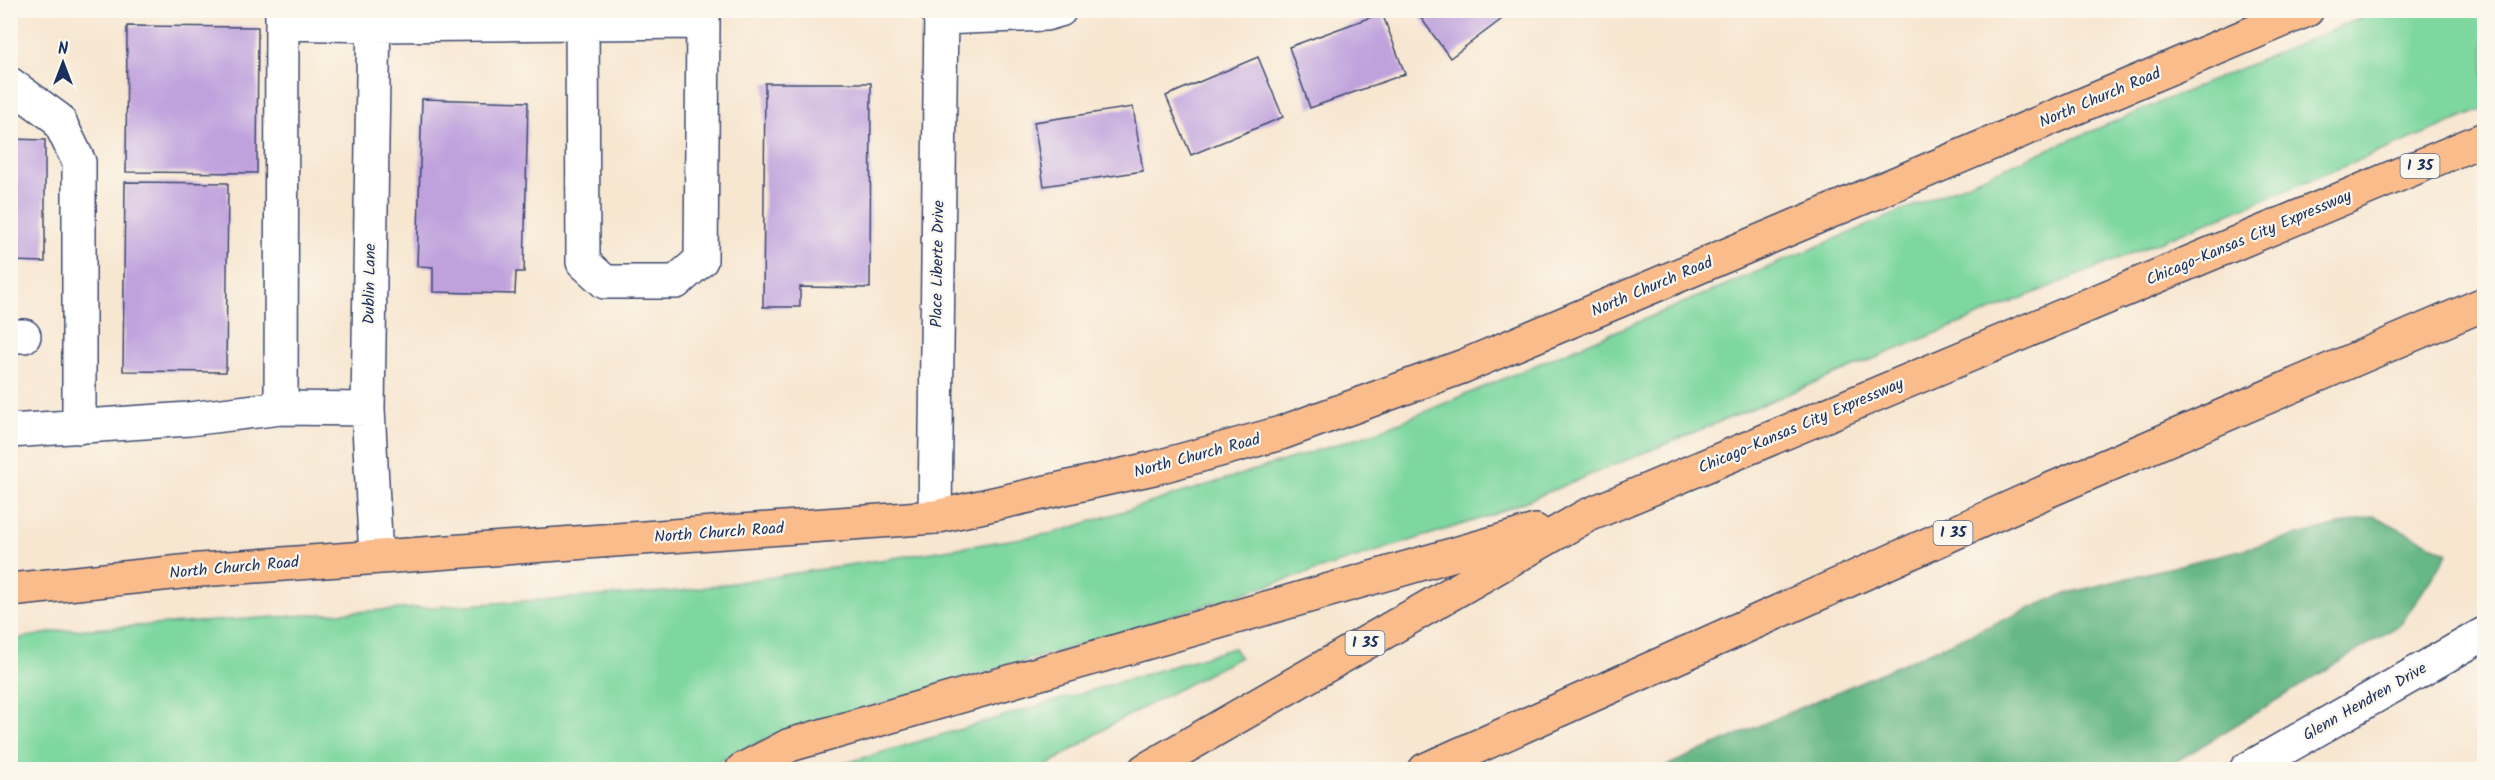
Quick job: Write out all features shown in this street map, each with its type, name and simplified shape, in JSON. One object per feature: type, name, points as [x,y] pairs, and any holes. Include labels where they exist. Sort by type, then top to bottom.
[{"type":"main road","name":"North Church Road","points":[[10,590],[200,570],[376,556],[934,518],[1154,468],[1281,433],[1464,366],[2307,10]]},
{"type":"main road","name":"Chicago-Kansas City Expressway","points":[[1145,770],[1586,516],[2484,139]]},
{"type":"main road","name":"I 35","points":[[1425,770],[2052,489],[2484,304]]},
{"type":"main road","points":[[742,770],[790,745],[1586,516]]},
{"type":"main road","points":[[1480,770],[1587,697]]},
{"type":"street","points":[[940,14],[1046,14],[1060,10]]},
{"type":"street","name":"Place Liberte Drive","points":[[934,518],[940,14]]},
{"type":"street","points":[[281,408],[282,17],[703,16],[701,260],[676,282],[605,282],[583,262],[582,17]]},
{"type":"street","name":"Dublin Lane","points":[[374,18],[368,409],[376,556]]},
{"type":"street","points":[[10,84],[58,119],[79,162],[79,428]]},
{"type":"street","points":[[10,431],[189,419],[281,408],[368,409]]},
{"type":"street","name":"Glenn Hendren Drive","points":[[2246,770],[2484,634]]},
{"type":"green space","points":[[2377,11],[2484,11],[2484,109],[1492,515],[1079,645],[772,736],[703,769],[11,770],[11,640],[59,631],[681,591],[1054,533],[1379,431]]},
{"type":"green space","points":[[2374,516],[2448,553],[2401,624],[2164,769],[1659,769],[2061,595]]},
{"type":"green space","points":[[1234,648],[1240,657],[1112,724],[1042,769],[826,769]]},
{"type":"building","points":[[1415,10],[1514,10],[1450,58]]},
{"type":"building","points":[[1382,13],[1405,74],[1310,108],[1289,47]]},
{"type":"building","points":[[127,26],[258,27],[257,173],[126,172]]},
{"type":"building","points":[[1258,57],[1283,117],[1191,155],[1166,96]]},
{"type":"building","points":[[765,83],[871,83],[870,288],[800,287],[800,307],[763,307]]},
{"type":"building","points":[[422,99],[528,102],[524,272],[516,272],[515,294],[433,292],[433,267],[417,266]]},
{"type":"building","points":[[1133,107],[1143,171],[1044,186],[1034,122]]},
{"type":"building","points":[[10,139],[45,140],[45,262],[10,261]]},
{"type":"building","points":[[125,182],[228,183],[226,372],[123,371]]}]
